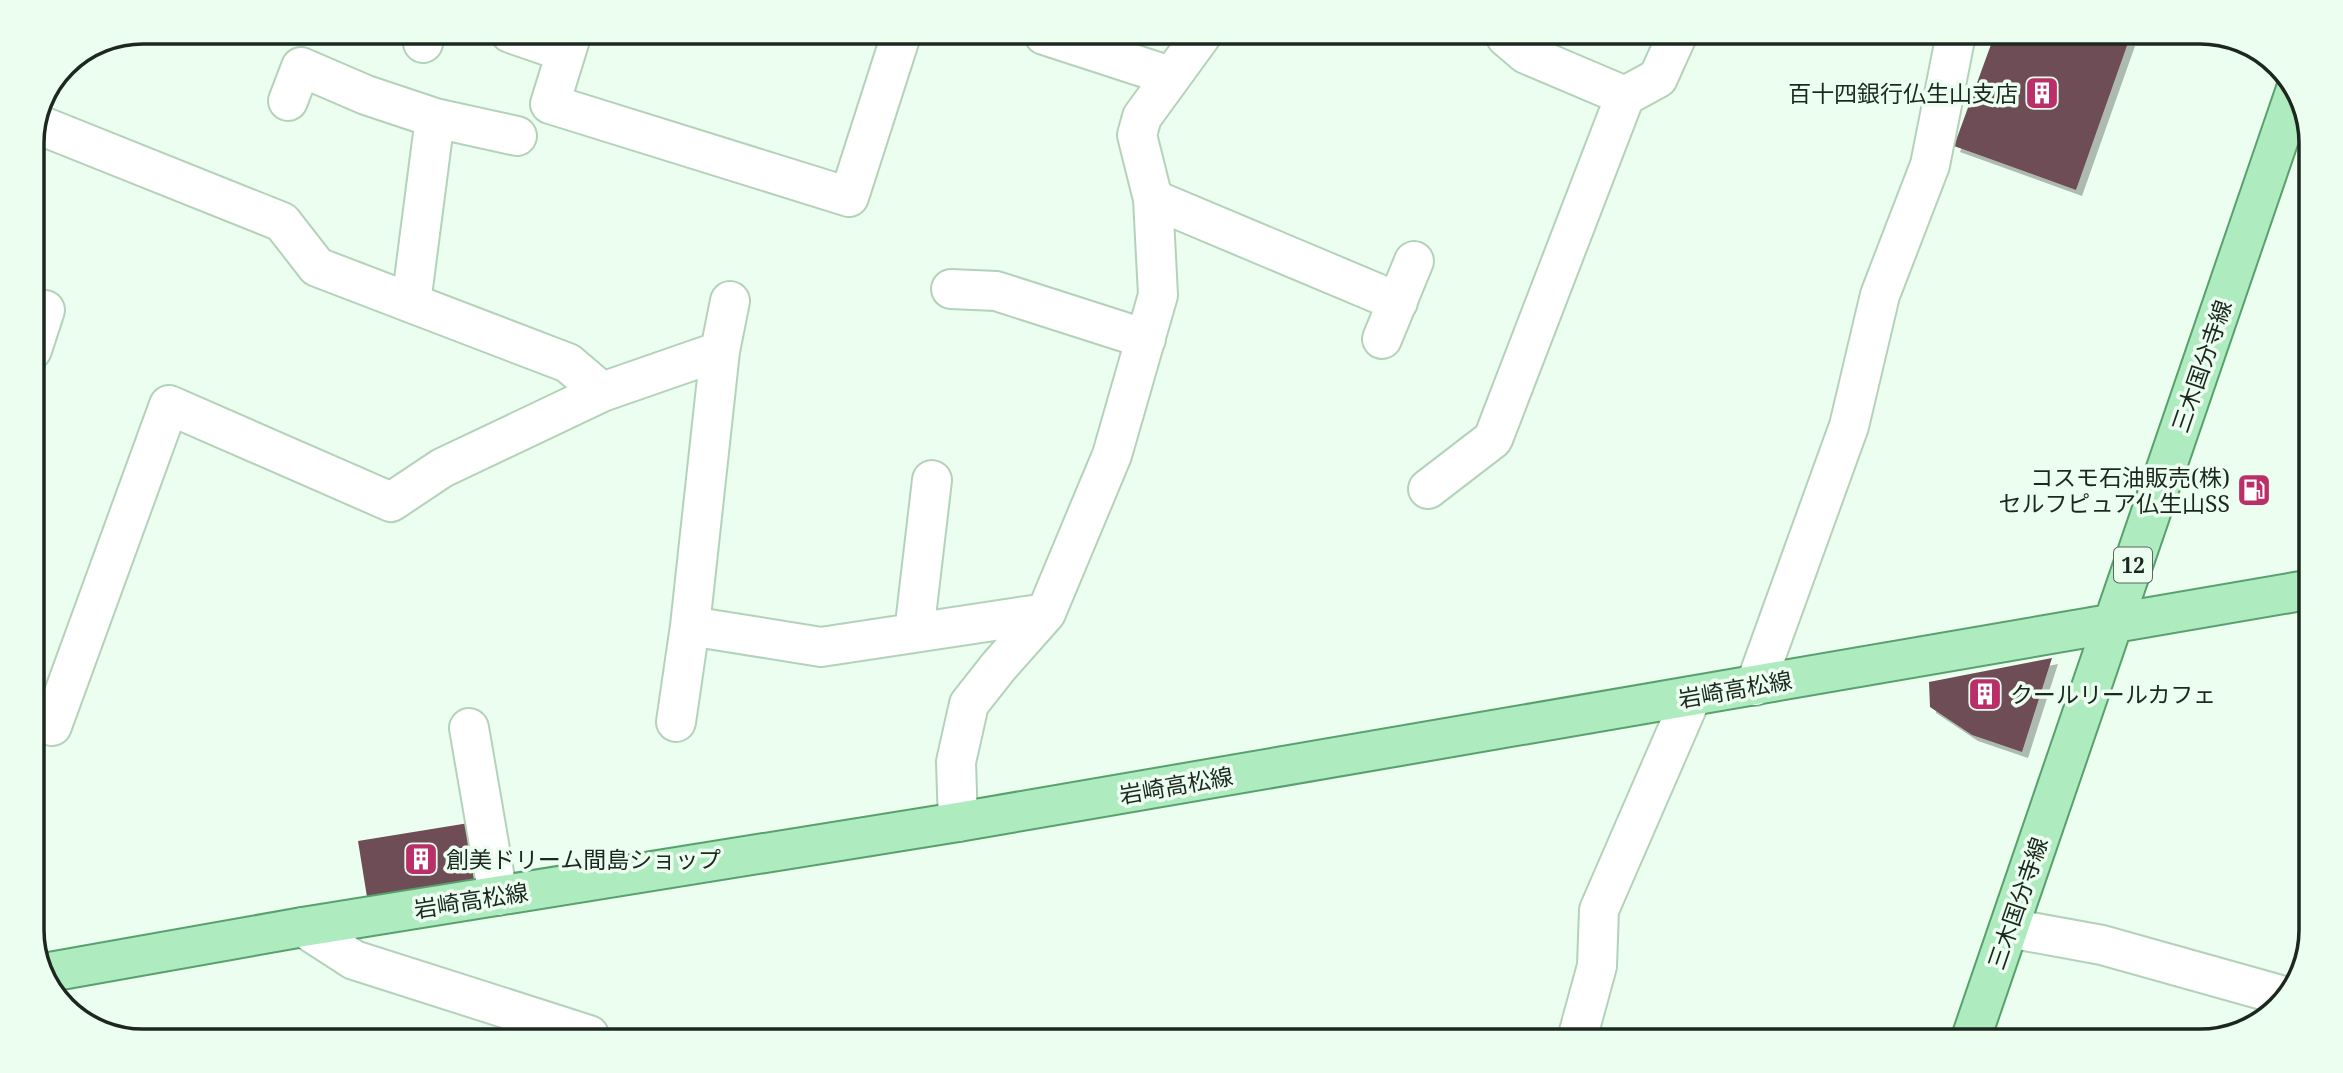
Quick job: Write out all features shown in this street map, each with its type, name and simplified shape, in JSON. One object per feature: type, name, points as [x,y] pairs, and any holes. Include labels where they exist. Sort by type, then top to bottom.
[{"type":"main road","name":"三木国分寺線","points":[[1974,1029],[2291,104]]},
{"type":"main road","name":"岩崎高松線","points":[[53,972],[303,927],[958,822],[2299,591]]},
{"type":"street","points":[[568,44],[550,104],[849,197],[898,44]]},
{"type":"street","points":[[1072,44],[1170,76]]},
{"type":"street","points":[[958,822],[956,762],[969,705],[1046,613],[1112,455],[1158,295],[1153,199],[1138,135],[1142,117],[1194,44]]},
{"type":"street","points":[[1514,44],[1526,54],[1625,96]]},
{"type":"street","points":[[1428,489],[1493,439],[1625,96],[1658,78],[1673,44]]},
{"type":"street","points":[[1755,686],[1849,426],[1880,295],[1930,165],[1954,44]]},
{"type":"street","points":[[288,101],[301,67],[366,95],[435,118],[517,136]]},
{"type":"street","points":[[411,303],[435,118]]},
{"type":"street","points":[[45,127],[282,222],[317,267],[568,363],[602,392]]},
{"type":"street","points":[[1153,199],[1398,302]]},
{"type":"street","points":[[1382,339],[1414,261]]},
{"type":"street","points":[[951,289],[996,290],[1146,339]]},
{"type":"street","points":[[676,722],[691,626],[720,351],[730,301]]},
{"type":"street","points":[[44,724],[52,726],[169,405],[391,502],[442,468],[602,392],[720,351]]},
{"type":"street","points":[[915,633],[932,480]]},
{"type":"street","points":[[691,626],[821,647],[1046,613]]},
{"type":"street","points":[[1580,1029],[1597,966],[1599,910],[1692,696]]},
{"type":"street","points":[[469,728],[498,896]]},
{"type":"street","points":[[303,927],[354,960],[570,1029]]},
{"type":"street","points":[[2009,928],[2102,945],[2276,994]]},
{"type":"building","name":"百十四銀行仏生山支店","points":[[1991,44],[2128,44],[2076,190],[1954,146]]},
{"type":"building","name":"クールリールカフェ","points":[[2052,658],[2022,752],[1972,735],[1930,707],[1929,682]]},
{"type":"building","name":"創美ドリーム間島ショップ","points":[[475,822],[483,878],[367,897],[358,841]]},
{"type":"place","name":"百十四銀行仏生山支店","points":[[2042,93]]},
{"type":"place","name":"コスモ石油販売(株) セルフピュア仏生山SS","points":[[2254,490]]},
{"type":"place","name":"クールリールカフェ","points":[[1985,694]]},
{"type":"place","name":"創美ドリーム間島ショップ","points":[[421,859]]}]
